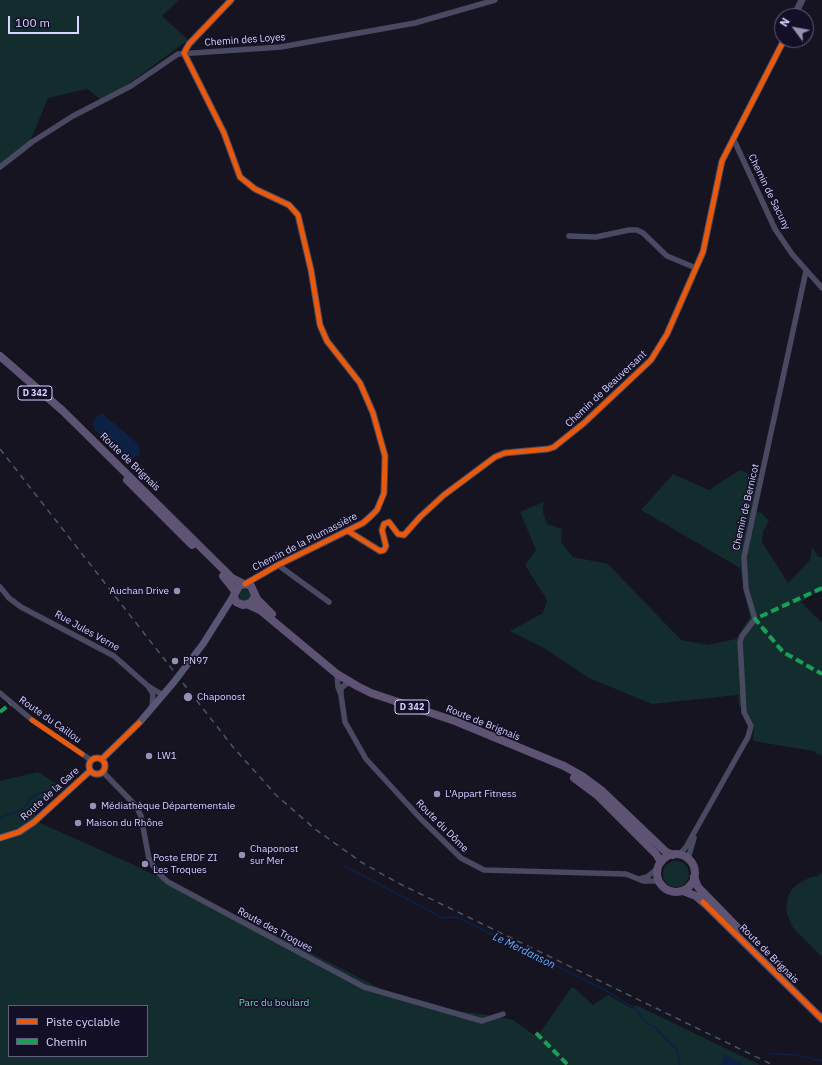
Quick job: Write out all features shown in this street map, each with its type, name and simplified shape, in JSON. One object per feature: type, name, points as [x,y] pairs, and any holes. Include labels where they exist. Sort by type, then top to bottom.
[{"type":"main road","name":"Route de Brignais","points":[[0,356],[63,411],[232,578],[245,584]]},
{"type":"main road","name":"Route de Brignais","points":[[0,363],[49,405],[119,473],[230,582],[235,593]]},
{"type":"main road","points":[[102,759],[139,723],[192,659],[225,611],[239,586],[245,584],[251,586],[255,593],[253,601],[225,611]]},
{"type":"main road","points":[[235,593],[236,602],[244,605]]},
{"type":"main road","name":"Route de Brignais","points":[[255,593],[291,635]]},
{"type":"main road","name":"Route de Brignais","points":[[244,605],[260,610],[349,682],[371,693],[455,721],[564,766],[601,790],[666,852],[676,855]]},
{"type":"main road","points":[[139,723],[146,719],[172,691],[184,675],[192,659]]},
{"type":"main road","points":[[97,757],[102,759],[105,765],[103,772],[98,774],[90,771],[88,765],[91,760],[97,757]]},
{"type":"main road","name":"Route de Brignais","points":[[545,759],[579,781],[597,795],[656,854],[660,865]]},
{"type":"main road","name":"Route de la Gare","points":[[0,838],[19,832],[34,822],[90,771]]},
{"type":"main road","points":[[676,855],[688,859],[695,869],[694,877],[690,886],[683,891],[670,891],[661,884],[658,878],[660,865],[676,855]]},
{"type":"main road","name":"Route de Brignais","points":[[694,877],[698,887],[822,1012]]},
{"type":"main road","name":"Route de Brignais","points":[[683,891],[696,896],[705,904],[822,1019]]},
{"type":"street","points":[[184,53],[189,44],[231,0]]},
{"type":"street","name":"Chemin des Loyes","points":[[0,167],[32,142],[73,116],[131,86],[178,54],[281,47],[325,40],[415,23],[495,0]]},
{"type":"street","name":"Chemin de Beauversant","points":[[348,531],[380,551],[384,550],[386,546],[382,530],[384,524],[389,522],[398,534],[404,535],[420,517],[444,495],[495,457],[505,453],[548,449],[561,442],[584,423],[651,360],[660,348],[696,268],[708,234],[719,171],[733,138],[780,48]]},
{"type":"street","name":"Chemin de la Plumassière","points":[[184,53],[224,134],[240,177],[255,189],[289,205],[298,215],[308,258],[320,324],[327,342],[360,383],[373,413],[385,456],[384,493],[377,510],[371,516],[348,531],[278,565],[245,584]]},
{"type":"street","name":"Chemin de Sacuny","points":[[733,138],[775,229],[792,254],[822,288]]},
{"type":"street","points":[[569,236],[596,237],[629,230],[637,230],[643,233],[667,256],[696,268]]},
{"type":"street","name":"Chemin de Bernicot","points":[[676,855],[686,847],[748,737],[751,726],[744,712],[740,642],[742,636],[755,619],[746,589],[744,557],[806,271]]},
{"type":"street","points":[[278,565],[329,602]]},
{"type":"street","name":"Chemin de la Plumassière","points":[[255,593],[259,576]]},
{"type":"street","name":"Rue Jules Verne","points":[[0,587],[9,598],[20,607],[114,656],[148,686],[163,695]]},
{"type":"street","name":"Route du Dôme","points":[[338,674],[338,686],[341,695],[345,722],[366,759],[421,819],[461,858],[484,870],[626,874],[638,879],[661,884]]},
{"type":"street","points":[[341,695],[342,688],[349,682]]},
{"type":"street","points":[[148,686],[152,694],[152,707]]},
{"type":"street","name":"Route du Caillou","points":[[0,693],[32,720],[91,760]]},
{"type":"street","name":"Route des Troques","points":[[103,772],[136,806],[141,816],[149,859],[157,872],[168,882],[364,987],[482,1021],[503,1014]]},
{"type":"street","name":"Chemin de Bernicot","points":[[688,859],[698,826]]},
{"type":"street","points":[[638,879],[647,877],[660,865]]},
{"type":"green space","points":[[0,0],[179,0],[162,16],[188,40],[104,102],[87,89],[48,98],[26,151],[0,170]]},
{"type":"green space","points":[[740,470],[759,478],[752,511],[762,513],[769,521],[763,532],[762,542],[788,583],[810,560],[812,547],[818,556],[822,557],[822,589],[801,602],[822,623],[822,756],[813,751],[753,741],[754,726],[747,711],[739,706],[738,695],[652,704],[589,678],[544,648],[510,631],[543,613],[547,600],[525,565],[536,550],[520,512],[543,502],[543,512],[547,524],[562,529],[561,542],[573,557],[608,564],[681,640],[708,645],[736,639],[750,617],[740,568],[641,510],[673,474],[709,490]]},
{"type":"green space","points":[[243,589],[247,589],[251,595],[247,601],[243,601],[239,597],[239,593]]},
{"type":"green space","name":"Parc du boulard","points":[[38,772],[60,786],[33,811],[40,823],[134,865],[399,998],[424,1007],[489,1015],[513,1020],[537,1037],[571,988],[574,988],[593,1005],[608,995],[631,1008],[636,1005],[760,1065],[0,1065],[0,781]]},
{"type":"green space","points":[[676,861],[685,865],[689,874],[685,883],[676,887],[667,883],[663,874],[667,865]]},
{"type":"green space","points":[[822,872],[822,957],[793,928],[786,911],[788,896],[792,889],[811,877],[818,876]]},
{"type":"water","points":[[103,414],[136,442],[140,449],[139,455],[129,461],[126,460],[95,430],[93,425],[94,420],[98,415]]},
{"type":"water","points":[[723,1054],[744,1065],[719,1065],[724,1061]]},
{"type":"waterway","points":[[0,818],[23,809],[31,798],[39,793],[59,789]]},
{"type":"waterway","name":"Le Merdanson","points":[[345,866],[443,918],[457,917],[605,990],[634,1008],[648,1024],[654,1026],[678,1051],[678,1060],[680,1065]]},
{"type":"waterway","name":"Le Merdanson","points":[[769,1054],[797,1055],[822,1061]]},
{"type":"railway","points":[[0,449],[233,747],[276,795],[315,829],[361,862],[398,883],[773,1065]]},
{"type":"marked path","points":[[822,588],[755,619],[783,652],[822,674]]},
{"type":"marked path","points":[[0,712],[10,704]]},
{"type":"marked path","points":[[536,1033],[568,1065]]},
{"type":"cycle path","points":[[231,0],[189,44],[184,53],[224,133],[240,177],[255,189],[289,205],[298,215],[311,270],[320,325],[327,341],[360,383],[373,413],[385,456],[384,493],[377,510],[371,516],[363,523],[278,565],[245,584]]},
{"type":"cycle path","points":[[348,531],[380,551],[384,550],[386,546],[382,530],[384,524],[389,522],[398,534],[404,535],[420,517],[444,495],[495,457],[505,453],[548,449],[554,447],[584,423],[651,360],[667,334],[703,252],[722,161],[780,48]]},
{"type":"cycle path","points":[[32,720],[82,754]]},
{"type":"cycle path","points":[[102,759],[139,723]]},
{"type":"cycle path","points":[[94,758],[100,758],[105,763],[105,766],[103,772],[100,774],[94,774],[89,769],[89,763],[94,758]]},
{"type":"cycle path","points":[[0,838],[19,832],[34,822],[90,771]]},
{"type":"cycle path","points":[[703,902],[822,1019]]},
{"type":"place","name":"Auchan Drive","points":[[177,591]]},
{"type":"place","name":"PN97","points":[[175,661]]},
{"type":"place","name":"Chaponost","points":[[188,697]]},
{"type":"place","name":"LW1","points":[[149,756]]},
{"type":"place","name":"L'Appart Fitness","points":[[437,794]]},
{"type":"place","name":"Médiathèque Départementale","points":[[93,806]]},
{"type":"place","name":"Maison du Rhône","points":[[78,823]]},
{"type":"place","name":"Chaponost sur Mer","points":[[242,855]]},
{"type":"place","name":"Poste ERDF ZI Les Troques","points":[[145,864]]}]
